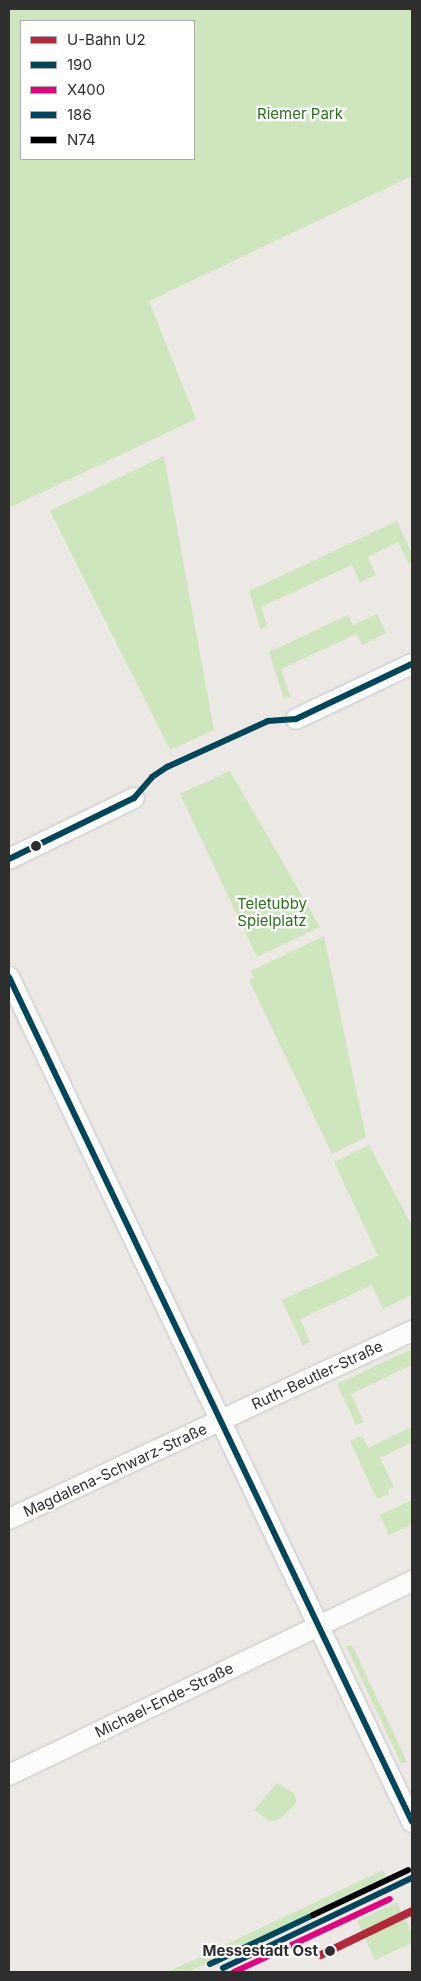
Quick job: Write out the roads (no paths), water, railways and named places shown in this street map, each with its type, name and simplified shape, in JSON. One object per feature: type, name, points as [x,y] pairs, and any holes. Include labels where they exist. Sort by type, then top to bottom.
[{"type":"street","points":[[296,719],[412,664]]},
{"type":"street","points":[[9,859],[134,798]]},
{"type":"street","points":[[9,977],[412,1822]]},
{"type":"street","name":"Ruth-Beutler-Straße","points":[[221,1420],[412,1331]]},
{"type":"street","name":"Magdalena-Schwarz-Straße","points":[[9,1520],[221,1420]]},
{"type":"street","name":"Michael-Ende-Straße","points":[[9,1774],[412,1581]]},
{"type":"metro line","name":"U2","points":[[321,1955],[412,1911]]},
{"type":"place","name":"Messestadt Ost","points":[[330,1951]]},
{"type":"park label","name":"Riemer Park","points":[[300,114]]},
{"type":"park label","name":"Teletubby Spielplatz","points":[[272,912]]}]
